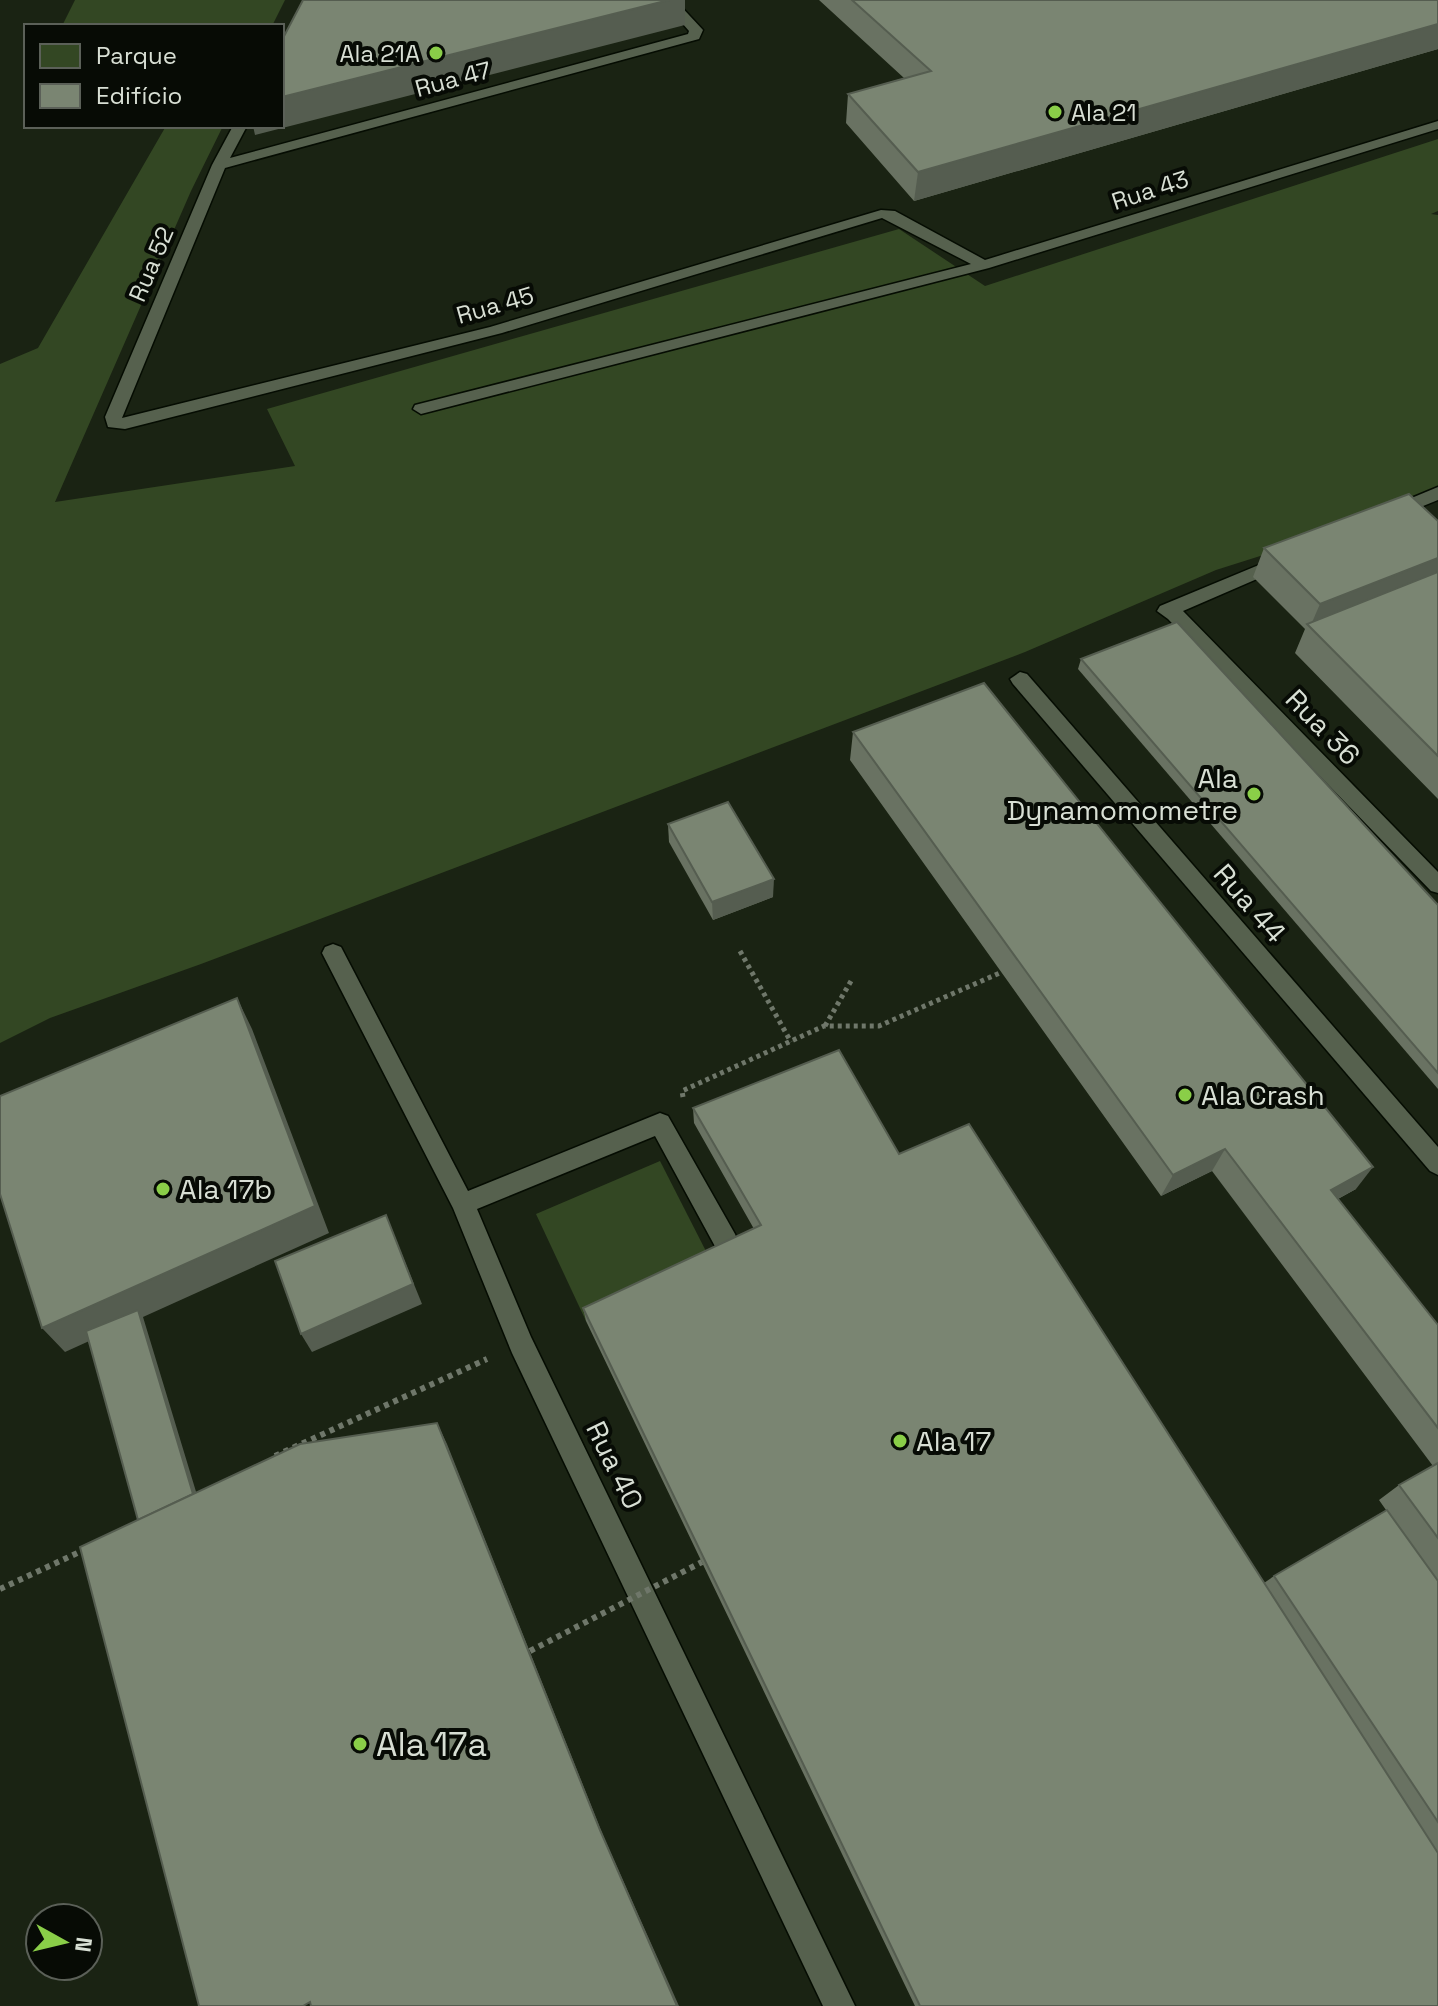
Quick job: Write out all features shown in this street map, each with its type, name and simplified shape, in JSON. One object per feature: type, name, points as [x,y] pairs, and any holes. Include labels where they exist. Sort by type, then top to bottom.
[{"type":"lane","name":"Rua 47","points":[[219,165],[696,34],[668,0]]},
{"type":"lane","name":"Rua 43","points":[[421,409],[984,265],[1438,125]]},
{"type":"lane","name":"Rua 52","points":[[114,423],[113,417],[219,165],[239,128]]},
{"type":"lane","name":"Rua 45","points":[[114,423],[125,424],[438,346],[885,214],[984,265]]},
{"type":"lane","points":[[1381,518],[1438,493]]},
{"type":"lane","name":"Rua 36","points":[[1295,555],[1166,611],[1175,614],[1438,885]]},
{"type":"lane","name":"Rua 44","points":[[1020,679],[1438,1164]]},
{"type":"lane","name":"Rua 40","points":[[333,953],[463,1204],[521,1344],[839,2006]]},
{"type":"lane","points":[[463,1204],[660,1123],[726,1242]]},
{"type":"path","points":[[740,951],[791,1042]]},
{"type":"path","points":[[685,1103],[682,1091],[824,1026],[879,1026],[1002,972]]},
{"type":"path","points":[[824,1026],[851,981]]},
{"type":"path","points":[[269,1459],[521,1344]]},
{"type":"path","points":[[0,1589],[96,1544]]},
{"type":"path","points":[[530,1651],[702,1562]]},
{"type":"green space","points":[[75,0],[285,0],[273,24],[63,24]]},
{"type":"green space","points":[[165,128],[222,128],[191,191],[55,502],[295,466],[267,409],[899,229],[985,286],[1438,139],[1438,211],[1431,214],[1438,215],[1438,500],[1216,570],[1025,652],[201,964],[50,1018],[0,1043],[0,364],[38,348]]},
{"type":"green space","points":[[660,1161],[712,1263],[586,1321],[536,1214]]},
{"type":"building","points":[[303,0],[669,0],[284,96],[284,36]]},
{"type":"building","name":"Ala 21","points":[[852,0],[1438,0],[1438,24],[918,172],[848,94],[931,71]]},
{"type":"building","points":[[1409,494],[1438,521],[1438,558],[1320,604],[1264,548]]},
{"type":"building","points":[[1438,572],[1438,756],[1307,624]]},
{"type":"building","name":"Ala Dynamomometre","points":[[1177,622],[1438,905],[1438,1073],[1081,659]]},
{"type":"building","name":"Ala Crash","points":[[984,683],[1373,1167],[1331,1190],[1438,1325],[1438,1428],[1225,1149],[1173,1175],[853,732]]},
{"type":"building","points":[[728,802],[774,879],[712,902],[668,824]]},
{"type":"building","name":"Ala 17b","points":[[237,998],[315,1206],[42,1328],[0,1194],[0,1096]]},
{"type":"building","name":"Ala 17","points":[[839,1050],[899,1154],[969,1124],[1438,1853],[1438,2006],[920,2006],[583,1308],[761,1225],[693,1108]]},
{"type":"building","points":[[386,1215],[413,1284],[301,1334],[275,1261]]},
{"type":"building","points":[[138,1310],[193,1494],[138,1520],[86,1331]]},
{"type":"building","name":"Ala 17a","points":[[437,1423],[600,1830],[677,2006],[311,2006],[310,2002],[303,2006],[199,2006],[80,1547],[300,1444]]},
{"type":"building","points":[[1438,1463],[1438,1538],[1399,1485]]},
{"type":"building","points":[[1387,1510],[1438,1581],[1438,1822],[1274,1576]]},
{"type":"place","name":"Ala 21A","points":[[436,53]]},
{"type":"place","name":"Ala 21","points":[[1055,112]]},
{"type":"place","name":"Ala Dynamomometre","points":[[1254,794]]},
{"type":"place","name":"Ala Crash","points":[[1185,1095]]},
{"type":"place","name":"Ala 17b","points":[[163,1189]]},
{"type":"place","name":"Ala 17","points":[[900,1441]]},
{"type":"place","name":"Ala 17a","points":[[360,1744]]}]
